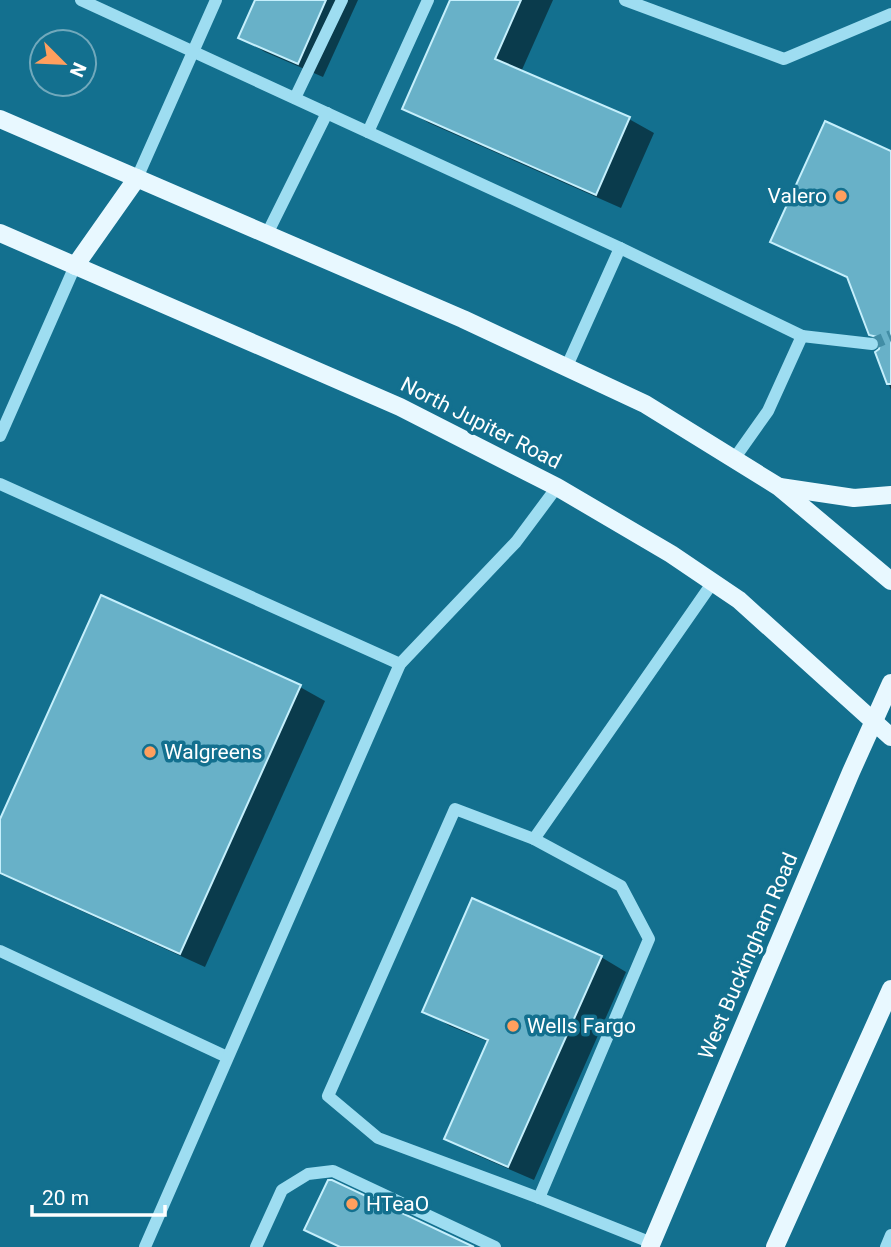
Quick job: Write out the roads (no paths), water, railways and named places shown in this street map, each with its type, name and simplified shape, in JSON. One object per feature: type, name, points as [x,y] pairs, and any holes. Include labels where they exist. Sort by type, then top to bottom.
[{"type":"main road","points":[[0,119],[566,366],[645,404],[779,487],[891,581]]},
{"type":"main road","points":[[75,266],[137,178]]},
{"type":"main road","name":"North Jupiter Road","points":[[0,233],[400,407],[557,487],[671,554],[739,600],[891,737]]},
{"type":"main road","points":[[779,487],[854,498],[891,495]]},
{"type":"main road","name":"West Buckingham Road","points":[[651,1245],[891,683]]},
{"type":"main road","points":[[775,1247],[891,989]]},
{"type":"main road","points":[[877,1021],[891,1007]]},
{"type":"lane","points":[[81,0],[620,248],[802,336],[872,344]]},
{"type":"lane","points":[[137,178],[216,0]]},
{"type":"lane","points":[[295,98],[342,0]]},
{"type":"lane","points":[[368,132],[428,0]]},
{"type":"lane","points":[[625,0],[784,59],[891,13]]},
{"type":"lane","points":[[267,234],[327,113]]},
{"type":"lane","points":[[566,366],[620,248]]},
{"type":"lane","points":[[0,436],[75,266]]},
{"type":"lane","points":[[734,459],[768,411],[802,336]]},
{"type":"lane","points":[[0,484],[400,664]]},
{"type":"lane","points":[[145,1247],[400,664],[516,542],[557,487]]},
{"type":"lane","points":[[534,839],[713,582]]},
{"type":"lane","points":[[539,1198],[649,939],[621,886],[534,839],[456,809],[328,1096],[378,1138],[539,1198],[651,1245]]},
{"type":"lane","points":[[0,951],[227,1058]]},
{"type":"lane","points":[[256,1247],[282,1190],[308,1174],[333,1171],[495,1247]]},
{"type":"lane","points":[[886,1247],[891,1235]]},
{"type":"tunnel","points":[[872,344],[891,336]]},
{"type":"place","name":"Valero","points":[[841,196]]},
{"type":"place","name":"Walgreens","points":[[150,752]]},
{"type":"place","name":"Wells Fargo","points":[[513,1026]]},
{"type":"place","name":"HTeaO","points":[[352,1204]]}]
